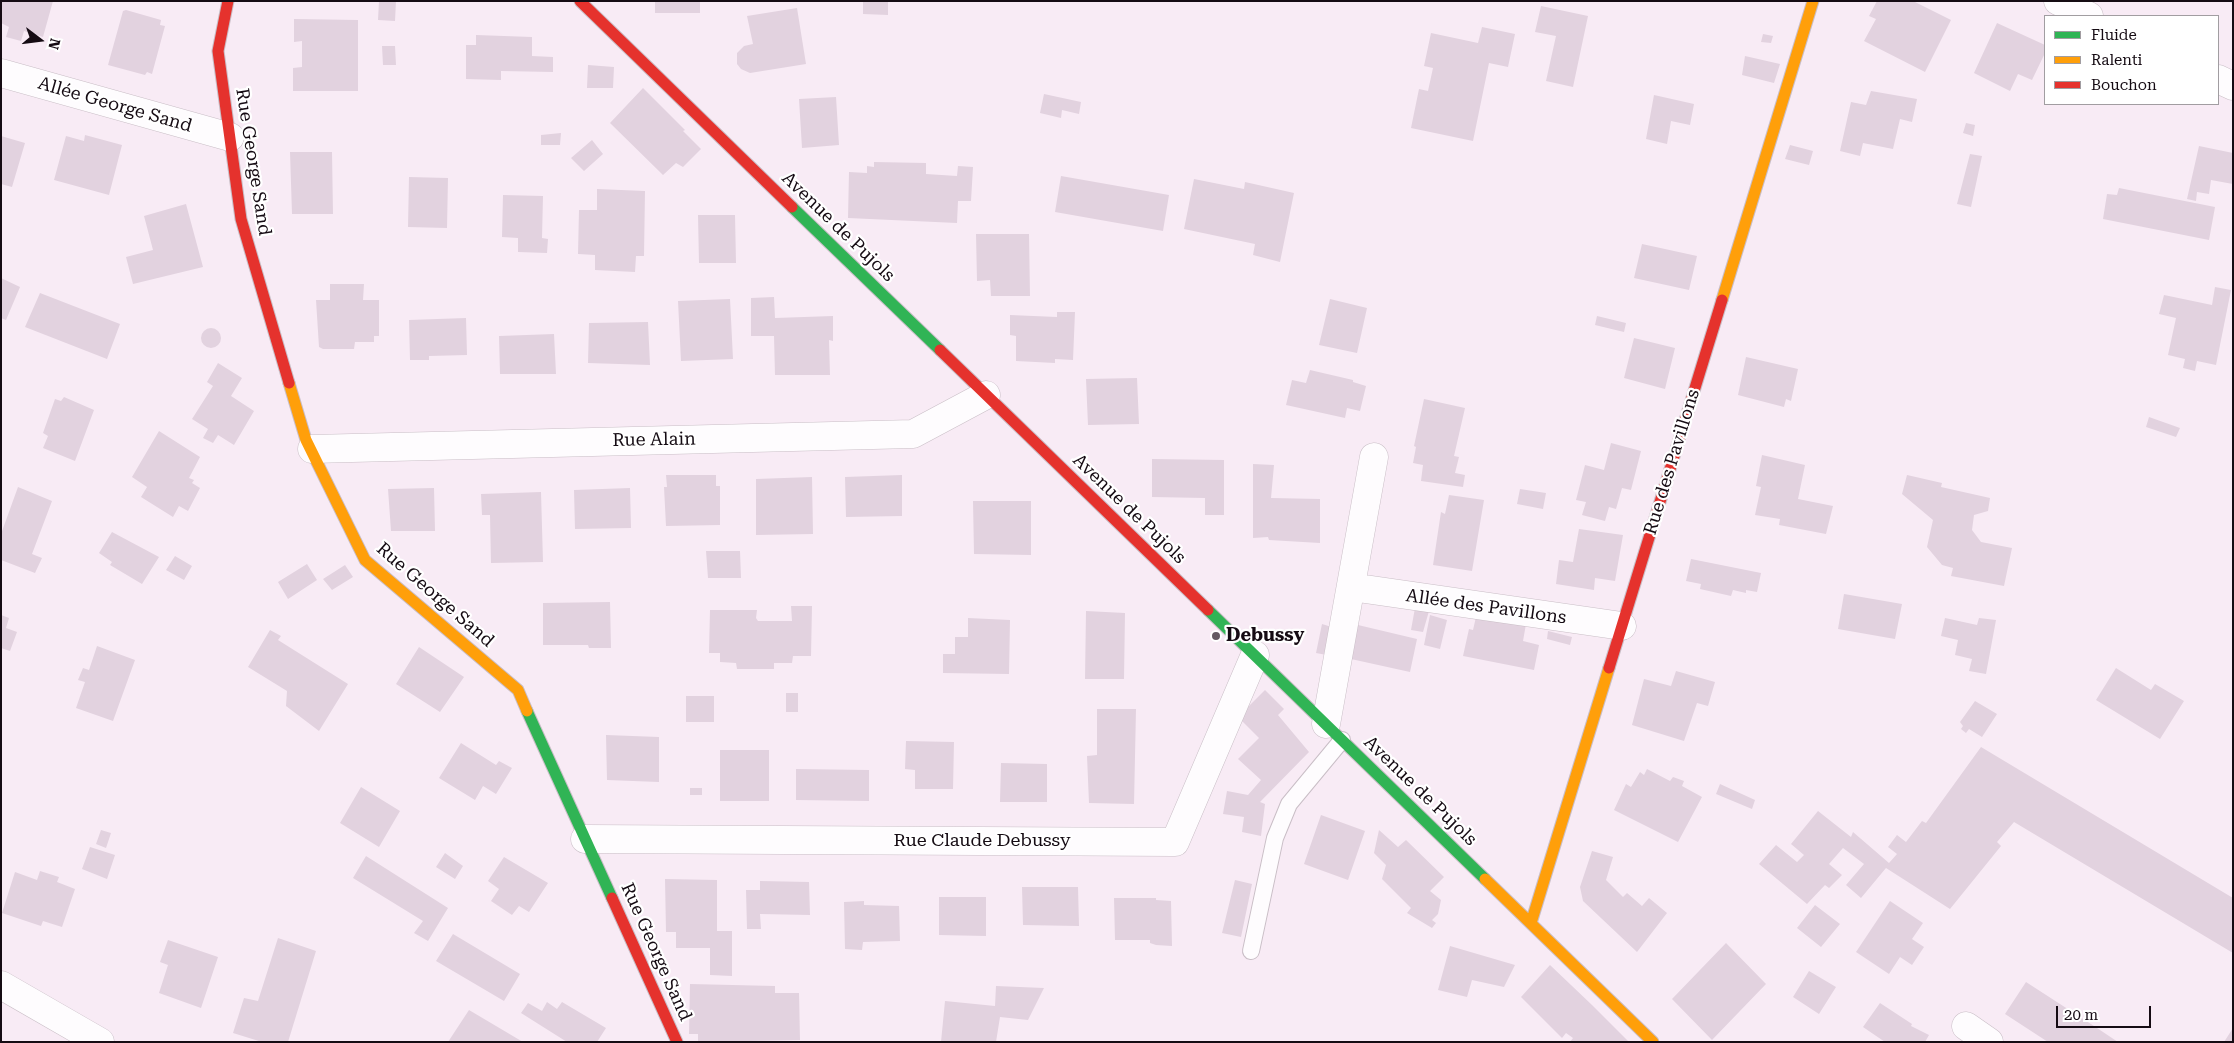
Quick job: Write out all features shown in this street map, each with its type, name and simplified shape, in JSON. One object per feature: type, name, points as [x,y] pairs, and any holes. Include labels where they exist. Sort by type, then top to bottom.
[{"type":"street","name":"Rue George Sand","points":[[228,1],[218,51],[241,219],[306,440],[365,560],[518,690],[677,1042]]},
{"type":"street","name":"Avenue de Pujols","points":[[580,1],[1654,1042]]},
{"type":"street","name":"Rue des Pavillons","points":[[1531,922],[1813,1]]},
{"type":"street","points":[[2058,1],[2087,15]]},
{"type":"street","name":"Allée George Sand","points":[[1,73],[230,138]]},
{"type":"street","points":[[2219,79],[2233,86]]},
{"type":"street","name":"Rue Alain","points":[[312,449],[913,434],[986,395]]},
{"type":"street","points":[[1334,732],[1351,588],[1374,457]]},
{"type":"street","name":"Allée des Pavillons","points":[[1351,588],[1622,626]]},
{"type":"street","name":"Rue Claude Debussy","points":[[585,839],[1175,842],[1255,655]]},
{"type":"street","points":[[1,984],[100,1042]]},
{"type":"street","points":[[1966,1026],[1989,1042]]},
{"type":"lane","points":[[1251,951],[1275,838],[1289,804],[1334,732]]},
{"type":"building","points":[[2,1],[53,1],[43,37],[24,31],[21,41],[6,37],[9,27],[1,23]]},
{"type":"building","points":[[379,1],[396,1],[395,21],[378,20]]},
{"type":"building","points":[[655,1],[700,1],[700,13],[655,13]]},
{"type":"building","points":[[863,1],[888,1],[888,15],[863,14]]},
{"type":"building","points":[[1877,1],[1913,1],[1951,20],[1925,72],[1864,41],[1876,19],[1869,16]]},
{"type":"building","points":[[1541,6],[1588,16],[1573,87],[1546,81],[1556,36],[1535,32]]},
{"type":"building","points":[[797,8],[806,64],[750,73],[741,69],[737,64],[737,53],[744,46],[753,44],[747,16]]},
{"type":"building","points":[[126,10],[161,20],[160,25],[165,26],[152,74],[147,72],[145,75],[108,65],[123,11]]},
{"type":"building","points":[[294,19],[358,20],[358,91],[293,91],[293,68],[302,67],[302,41],[294,42]]},
{"type":"building","points":[[1997,23],[2044,45],[2044,55],[2032,80],[2018,74],[2010,91],[1974,73]]},
{"type":"building","points":[[1482,27],[1515,34],[1508,67],[1489,63],[1473,141],[1411,128],[1419,89],[1428,91],[1433,68],[1424,66],[1431,33],[1478,43]]},
{"type":"building","points":[[1763,34],[1773,36],[1771,43],[1761,42]]},
{"type":"building","points":[[476,35],[532,37],[532,56],[553,57],[553,72],[501,71],[501,80],[466,79],[466,45],[476,45]]},
{"type":"building","points":[[382,46],[395,46],[396,65],[383,65]]},
{"type":"building","points":[[1745,56],[1780,64],[1774,83],[1742,75]]},
{"type":"building","points":[[588,65],[614,67],[613,88],[587,88]]},
{"type":"building","points":[[643,88],[701,149],[683,167],[676,163],[663,175],[610,123]]},
{"type":"building","points":[[1871,91],[1917,99],[1912,122],[1900,119],[1893,149],[1863,143],[1860,156],[1840,151],[1851,102],[1866,105]]},
{"type":"building","points":[[1044,94],[1081,102],[1079,114],[1062,110],[1061,118],[1040,113]]},
{"type":"building","points":[[1654,95],[1694,104],[1690,125],[1671,121],[1667,144],[1646,139]]},
{"type":"building","points":[[836,97],[839,145],[802,148],[799,99]]},
{"type":"building","points":[[1966,123],[1975,125],[1973,136],[1963,133]]},
{"type":"building","points":[[561,133],[560,145],[541,145],[541,135]]},
{"type":"building","points":[[85,135],[122,145],[109,195],[54,180],[66,136],[84,141]]},
{"type":"building","points":[[1,136],[25,143],[12,187],[1,184]]},
{"type":"building","points":[[592,140],[603,154],[584,171],[571,158]]},
{"type":"building","points":[[1790,145],[1813,151],[1809,165],[1785,159]]},
{"type":"building","points":[[2199,146],[2233,153],[2233,184],[2211,180],[2209,194],[2197,192],[2196,201],[2187,199]]},
{"type":"building","points":[[290,152],[332,152],[333,214],[292,214]]},
{"type":"building","points":[[1970,154],[1982,156],[1971,207],[1957,204]]},
{"type":"building","points":[[874,162],[926,163],[926,174],[957,176],[958,166],[973,167],[971,201],[958,201],[957,223],[848,218],[849,172],[867,173],[867,166],[874,167]]},
{"type":"building","points":[[1061,176],[1169,195],[1163,231],[1055,212]]},
{"type":"building","points":[[409,177],[448,178],[447,228],[408,227]]},
{"type":"building","points":[[1194,179],[1244,189],[1245,182],[1294,193],[1280,262],[1253,255],[1255,244],[1184,229]]},
{"type":"building","points":[[2119,188],[2215,207],[2209,240],[2103,219],[2107,194],[2117,195]]},
{"type":"building","points":[[597,189],[645,191],[644,256],[636,256],[635,272],[595,270],[595,255],[578,254],[579,210],[597,210]]},
{"type":"building","points":[[503,195],[543,196],[542,238],[548,239],[547,253],[518,252],[518,238],[502,237]]},
{"type":"building","points":[[186,204],[203,267],[133,284],[126,257],[153,250],[144,216]]},
{"type":"building","points":[[698,215],[735,215],[736,263],[699,263]]},
{"type":"building","points":[[976,234],[1029,234],[1030,296],[991,296],[990,280],[977,281]]},
{"type":"building","points":[[1642,244],[1697,256],[1689,290],[1634,278]]},
{"type":"building","points":[[1,278],[20,287],[6,320],[1,318]]},
{"type":"building","points":[[330,284],[364,284],[363,300],[379,300],[379,336],[374,336],[374,342],[355,342],[354,349],[323,349],[319,347],[316,300],[330,300]]},
{"type":"building","points":[[2215,287],[2231,290],[2216,365],[2197,361],[2195,371],[2183,368],[2185,359],[2168,355],[2176,318],[2159,314],[2164,295],[2212,305]]},
{"type":"building","points":[[40,293],[120,324],[107,359],[25,327]]},
{"type":"building","points":[[774,297],[775,318],[833,316],[833,341],[829,340],[830,375],[775,375],[774,336],[751,336],[751,298]]},
{"type":"building","points":[[730,299],[733,359],[681,361],[678,301]]},
{"type":"building","points":[[1330,299],[1367,308],[1357,353],[1319,345]]},
{"type":"building","points":[[1057,312],[1075,312],[1073,360],[1055,359],[1055,363],[1016,361],[1016,336],[1010,335],[1010,315],[1057,317]]},
{"type":"building","points":[[1597,316],[1626,323],[1624,332],[1595,325]]},
{"type":"building","points":[[466,318],[467,355],[429,356],[429,360],[410,360],[409,320]]},
{"type":"building","points":[[648,322],[650,365],[588,363],[589,323]]},
{"type":"building","points":[[211,328],[218,331],[221,338],[218,345],[211,348],[204,345],[201,338],[204,331]]},
{"type":"building","points":[[554,334],[556,374],[500,374],[499,336]]},
{"type":"building","points":[[1634,338],[1675,348],[1665,389],[1624,378]]},
{"type":"building","points":[[1746,357],[1798,369],[1791,401],[1786,399],[1784,407],[1738,395]]},
{"type":"building","points":[[218,363],[242,378],[231,396],[254,411],[234,445],[218,435],[213,443],[203,438],[208,429],[192,419],[213,386],[207,382]]},
{"type":"building","points":[[1310,370],[1353,380],[1353,382],[1366,386],[1360,411],[1347,408],[1345,418],[1286,405],[1292,380],[1306,383]]},
{"type":"building","points":[[1137,378],[1139,424],[1088,425],[1086,379]]},
{"type":"building","points":[[64,397],[94,410],[75,461],[43,448],[48,436],[43,433],[55,399],[61,401]]},
{"type":"building","points":[[1424,399],[1465,408],[1454,456],[1459,457],[1455,473],[1465,475],[1463,487],[1421,481],[1423,465],[1413,463],[1416,447],[1414,446]]},
{"type":"building","points":[[2149,417],[2180,428],[2176,437],[2146,427]]},
{"type":"building","points":[[159,431],[200,457],[189,478],[194,480],[192,483],[200,488],[188,511],[179,506],[173,517],[141,497],[147,487],[132,477]]},
{"type":"building","points":[[1611,443],[1641,451],[1631,490],[1622,488],[1616,509],[1609,507],[1605,521],[1582,515],[1586,502],[1576,500],[1585,465],[1604,470]]},
{"type":"building","points":[[1762,455],[1805,465],[1798,499],[1833,506],[1826,534],[1779,525],[1780,519],[1755,515],[1761,487],[1756,486]]},
{"type":"building","points":[[1152,459],[1224,460],[1224,515],[1205,515],[1205,498],[1152,497]]},
{"type":"building","points":[[1253,464],[1274,465],[1271,498],[1320,499],[1320,543],[1269,540],[1268,537],[1253,538]]},
{"type":"building","points":[[666,475],[716,475],[716,486],[720,486],[720,525],[666,526],[664,487],[667,487]]},
{"type":"building","points":[[902,475],[902,516],[846,517],[845,477]]},
{"type":"building","points":[[1907,475],[1942,483],[1941,487],[1990,498],[1988,511],[1974,515],[1972,530],[1981,542],[2012,548],[2004,586],[1951,576],[1953,568],[1942,565],[1927,547],[1933,520],[1902,494]]},
{"type":"building","points":[[812,477],[813,534],[756,535],[756,479]]},
{"type":"building","points":[[18,487],[52,501],[32,554],[42,558],[35,573],[1,560],[1,534]]},
{"type":"building","points":[[434,488],[435,531],[391,531],[388,489]]},
{"type":"building","points":[[630,488],[631,528],[575,529],[574,490]]},
{"type":"building","points":[[1520,489],[1546,493],[1543,509],[1517,504]]},
{"type":"building","points":[[541,492],[543,562],[491,563],[490,515],[482,515],[481,494]]},
{"type":"building","points":[[1449,495],[1484,500],[1472,571],[1433,565],[1441,512],[1445,514]]},
{"type":"building","points":[[973,501],[1031,501],[1031,555],[974,554]]},
{"type":"building","points":[[1579,529],[1623,535],[1615,581],[1595,578],[1594,590],[1556,584],[1559,560],[1573,562]]},
{"type":"building","points":[[112,532],[159,557],[142,584],[110,565],[112,562],[99,553]]},
{"type":"building","points":[[706,551],[740,551],[741,578],[708,578]]},
{"type":"building","points":[[175,556],[192,566],[184,580],[166,570]]},
{"type":"building","points":[[1691,559],[1761,573],[1757,592],[1746,590],[1746,593],[1733,590],[1731,596],[1700,589],[1701,584],[1686,581]]},
{"type":"building","points":[[307,564],[317,580],[288,599],[278,582]]},
{"type":"building","points":[[345,565],[353,577],[332,590],[323,579]]},
{"type":"building","points":[[1844,594],[1902,604],[1895,639],[1838,629]]},
{"type":"building","points":[[610,602],[611,648],[589,648],[588,645],[543,645],[543,603]]},
{"type":"building","points":[[791,606],[812,606],[811,656],[793,656],[792,663],[774,663],[774,669],[737,669],[736,663],[720,662],[720,653],[709,653],[710,610],[757,610],[756,618],[758,621],[792,621]]},
{"type":"building","points":[[1415,608],[1429,611],[1423,632],[1411,630]]},
{"type":"building","points":[[1086,611],[1125,613],[1124,679],[1085,679]]},
{"type":"building","points":[[1,615],[9,618],[6,628],[17,632],[10,651],[1,648]]},
{"type":"building","points":[[1430,615],[1447,620],[1440,649],[1424,645]]},
{"type":"building","points":[[1476,617],[1526,624],[1523,641],[1539,645],[1534,670],[1463,656],[1469,629],[1473,630]]},
{"type":"building","points":[[968,618],[1010,620],[1009,674],[943,673],[943,654],[955,654],[955,637],[968,637]]},
{"type":"building","points":[[1945,618],[1977,625],[1979,618],[1996,620],[1986,674],[1969,671],[1972,659],[1955,655],[1958,640],[1941,636]]},
{"type":"building","points":[[1322,624],[1338,629],[1332,656],[1316,653]]},
{"type":"building","points":[[1358,625],[1417,639],[1410,672],[1351,659]]},
{"type":"building","points":[[270,630],[281,636],[278,640],[348,684],[319,731],[286,706],[287,691],[248,667]]},
{"type":"building","points":[[1548,631],[1572,637],[1570,645],[1547,639]]},
{"type":"building","points":[[97,646],[135,660],[113,721],[76,708],[85,682],[78,680],[83,668],[89,670]]},
{"type":"building","points":[[419,647],[464,677],[440,712],[396,684]]},
{"type":"building","points":[[2116,668],[2151,690],[2155,684],[2184,701],[2160,739],[2096,700]]},
{"type":"building","points":[[1676,671],[1715,682],[1708,706],[1697,703],[1684,741],[1632,725],[1644,679],[1671,686]]},
{"type":"building","points":[[1265,690],[1284,709],[1278,715],[1309,752],[1260,802],[1265,804],[1261,836],[1242,832],[1244,817],[1223,814],[1227,791],[1248,795],[1261,780],[1238,759],[1259,738],[1238,717]]},
{"type":"building","points":[[786,693],[798,693],[798,712],[786,712]]},
{"type":"building","points":[[686,696],[714,696],[714,722],[686,722]]},
{"type":"building","points":[[1975,701],[1997,714],[1982,737],[1969,729],[1966,733],[1961,729],[1963,726],[1960,722]]},
{"type":"building","points":[[1097,709],[1136,709],[1134,804],[1089,803],[1087,756],[1097,755]]},
{"type":"building","points":[[606,735],[659,737],[659,782],[607,780]]},
{"type":"building","points":[[906,741],[954,742],[953,789],[915,789],[915,770],[905,769]]},
{"type":"building","points":[[461,743],[496,765],[499,761],[512,768],[496,794],[483,786],[475,800],[439,778]]},
{"type":"building","points":[[1981,747],[2233,898],[2233,953],[2014,822],[1997,842],[2001,846],[1950,909],[1886,868],[1861,898],[1846,885],[1864,864],[1843,848],[1829,864],[1842,875],[1829,888],[1825,885],[1807,904],[1759,864],[1776,845],[1797,862],[1804,855],[1791,844],[1818,811],[1851,837],[1853,832],[1889,863],[1897,854],[1888,847],[1897,835],[1906,842],[1922,821],[1926,823]]},
{"type":"building","points":[[720,750],[769,750],[769,801],[720,801]]},
{"type":"building","points":[[1001,763],[1047,764],[1047,802],[1000,802]]},
{"type":"building","points":[[796,769],[869,770],[869,801],[796,800]]},
{"type":"building","points":[[1647,769],[1670,781],[1673,777],[1684,781],[1682,786],[1702,797],[1678,842],[1614,810],[1626,784],[1631,787],[1640,772],[1644,775]]},
{"type":"building","points":[[1720,784],[1755,800],[1752,809],[1716,794]]},
{"type":"building","points":[[361,787],[400,811],[379,847],[340,823]]},
{"type":"building","points":[[690,788],[702,788],[702,795],[690,795]]},
{"type":"building","points":[[1321,815],[1365,831],[1348,880],[1304,864]]},
{"type":"building","points":[[101,830],[111,833],[106,848],[96,844]]},
{"type":"building","points":[[1379,830],[1398,847],[1406,840],[1444,877],[1430,891],[1441,900],[1438,914],[1432,920],[1436,923],[1432,928],[1407,913],[1411,908],[1382,879],[1386,865],[1374,853]]},
{"type":"building","points":[[90,847],[115,855],[107,879],[82,869]]},
{"type":"building","points":[[1592,851],[1613,857],[1606,880],[1623,897],[1627,893],[1642,906],[1649,898],[1667,913],[1637,952],[1583,901],[1580,887]]},
{"type":"building","points":[[445,853],[463,866],[455,879],[436,867]]},
{"type":"building","points":[[366,856],[448,908],[428,941],[414,933],[423,921],[353,878]]},
{"type":"building","points":[[504,857],[548,883],[529,912],[519,906],[512,915],[491,901],[499,889],[488,881]]},
{"type":"building","points":[[40,871],[59,877],[57,882],[75,889],[62,927],[43,921],[41,926],[2,913],[15,872],[37,880]]},
{"type":"building","points":[[665,879],[717,880],[717,931],[732,931],[732,976],[710,975],[710,948],[676,948],[676,932],[666,932]]},
{"type":"building","points":[[1235,880],[1252,884],[1241,937],[1222,933]]},
{"type":"building","points":[[760,881],[809,882],[810,915],[760,914],[761,929],[747,929],[746,890],[760,890]]},
{"type":"building","points":[[1022,887],[1078,887],[1079,926],[1023,925]]},
{"type":"building","points":[[939,897],[986,897],[986,936],[939,935]]},
{"type":"building","points":[[1114,898],[1156,898],[1156,900],[1171,901],[1172,946],[1156,945],[1150,943],[1150,940],[1115,940]]},
{"type":"building","points":[[864,901],[864,905],[899,906],[900,941],[863,942],[862,950],[845,949],[844,902]]},
{"type":"building","points":[[1890,901],[1923,923],[1912,939],[1924,947],[1912,965],[1900,957],[1889,974],[1856,952]]},
{"type":"building","points":[[1815,905],[1840,924],[1821,947],[1797,928]]},
{"type":"building","points":[[453,934],[520,974],[504,1001],[436,961]]},
{"type":"building","points":[[278,938],[316,951],[288,1042],[262,1042],[233,1033],[244,998],[258,1001]]},
{"type":"building","points":[[168,940],[218,957],[201,1008],[159,993],[168,965],[160,962]]},
{"type":"building","points":[[1726,943],[1766,984],[1712,1040],[1672,999]]},
{"type":"building","points":[[1450,946],[1515,965],[1504,987],[1472,980],[1467,997],[1438,990]]},
{"type":"building","points":[[1550,965],[1629,1042],[1570,1042],[1573,1038],[1566,1033],[1562,1038],[1521,997]]},
{"type":"building","points":[[1809,971],[1836,987],[1819,1014],[1793,997]]},
{"type":"building","points":[[2026,982],[2118,1042],[2048,1042],[2005,1014]]},
{"type":"building","points":[[690,984],[775,986],[775,993],[799,993],[800,1040],[698,1042],[698,1034],[689,1034]]},
{"type":"building","points":[[996,986],[1044,988],[1028,1020],[1000,1017],[996,1042],[941,1042],[945,1001],[995,1006]]},
{"type":"building","points":[[547,1002],[557,1009],[562,1002],[606,1028],[597,1042],[567,1042],[521,1013],[528,1003],[542,1011]]},
{"type":"building","points":[[1880,1003],[1912,1024],[1911,1026],[1929,1035],[1925,1042],[1885,1042],[1863,1027]]},
{"type":"building","points":[[469,1010],[523,1042],[448,1042]]},
{"type":"building","points":[[2233,1028],[2233,1042],[2224,1042]]},
{"type":"traffic: fast","points":[[792,207],[940,350]]},
{"type":"traffic: fast","points":[[1208,610],[1485,879]]},
{"type":"traffic: fast","points":[[527,711],[612,898]]},
{"type":"traffic: slow","points":[[1722,300],[1813,1]]},
{"type":"traffic: slow","points":[[289,383],[306,440],[365,560],[518,690],[527,711]]},
{"type":"traffic: slow","points":[[1531,923],[1609,668]]},
{"type":"traffic: slow","points":[[1485,879],[1653,1042]]},
{"type":"traffic: jam","points":[[228,1],[218,51],[241,219],[289,383]]},
{"type":"traffic: jam","points":[[580,1],[792,207]]},
{"type":"traffic: jam","points":[[1609,668],[1722,300]]},
{"type":"traffic: jam","points":[[940,350],[1208,610]]},
{"type":"traffic: jam","points":[[612,898],[677,1042]]},
{"type":"place","name":"Debussy","points":[[1216,636]]}]
